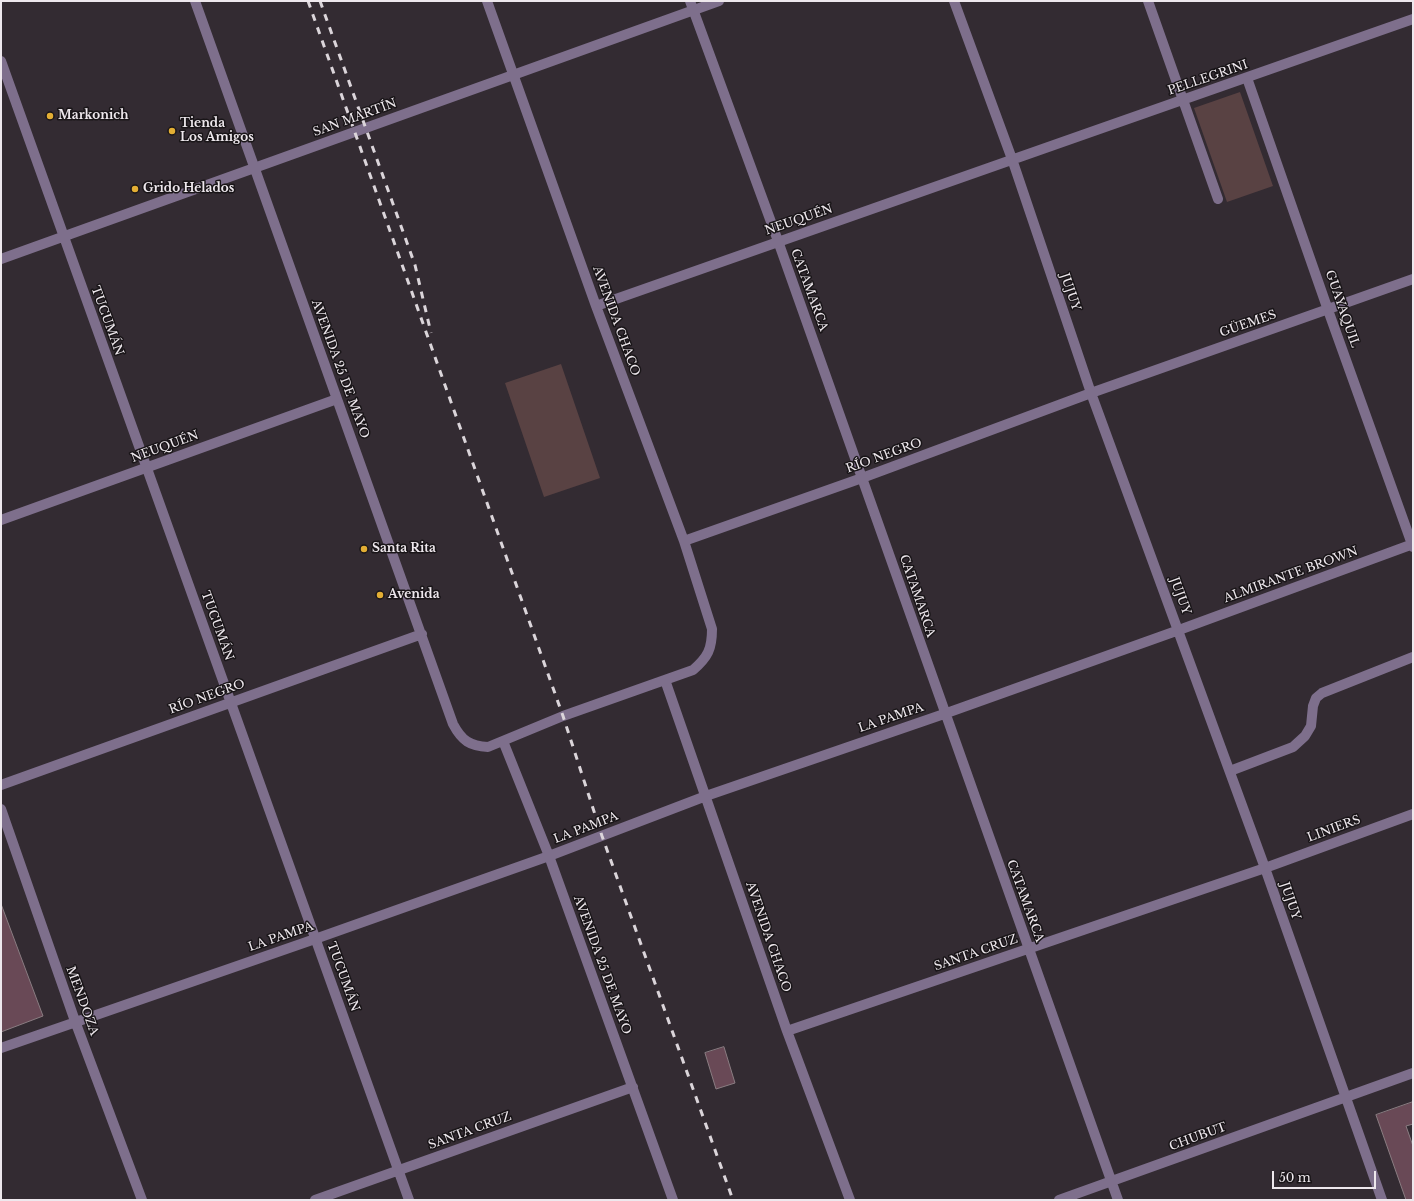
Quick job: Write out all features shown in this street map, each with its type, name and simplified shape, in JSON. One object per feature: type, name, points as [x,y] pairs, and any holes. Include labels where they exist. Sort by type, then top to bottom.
[{"type":"street","name":"AVENIDA 25 DE MAYO","points":[[195,1],[453,724],[459,734],[467,742],[477,746],[488,747],[502,742],[548,856],[673,1200]]},
{"type":"street","name":"AVENIDA CHACO","points":[[487,1],[596,306],[684,541],[712,629],[712,641],[709,652],[702,662],[693,670],[665,680],[787,1031],[850,1200]]},
{"type":"street","name":"SAN MARTÍN","points":[[1,259],[513,76],[692,6],[719,1]]},
{"type":"street","name":"JUJUY","points":[[954,1],[1012,159],[1091,393],[1265,868],[1382,1200]]},
{"type":"street","points":[[1148,1],[1218,199]]},
{"type":"street","name":"CATAMARCA","points":[[692,6],[778,241],[944,714],[1118,1200]]},
{"type":"street","name":"PELLEGRINI","points":[[1012,159],[1183,101],[1413,19]]},
{"type":"street","name":"TUCUMÁN","points":[[1,61],[409,1200]]},
{"type":"street","name":"GUAYAQUIL","points":[[1247,78],[1328,310],[1413,545]]},
{"type":"street","name":"NEUQUÉN","points":[[596,306],[1012,159]]},
{"type":"street","name":"GÜEMES","points":[[1091,393],[1413,279]]},
{"type":"street","name":"RÍO NEGRO","points":[[684,541],[862,478],[1091,393]]},
{"type":"street","name":"NEUQUÉN","points":[[1,520],[337,399]]},
{"type":"street","name":"ALMIRANTE BROWN","points":[[1179,630],[1413,545]]},
{"type":"street","name":"LA PAMPA","points":[[1,1048],[75,1021],[315,939],[548,856],[706,796],[944,714],[1179,630]]},
{"type":"street","name":"RÍO NEGRO","points":[[1,785],[422,634]]},
{"type":"street","points":[[1230,771],[1293,747],[1305,736],[1311,726],[1313,706],[1316,698],[1322,693],[1413,656]]},
{"type":"street","points":[[502,742],[563,716],[665,680]]},
{"type":"street","name":"MENDOZA","points":[[1,809],[75,1021],[142,1200]]},
{"type":"street","name":"LINIERS","points":[[1265,868],[1413,814]]},
{"type":"street","name":"SANTA CRUZ","points":[[787,1031],[1265,868]]},
{"type":"street","name":"CHUBUT","points":[[1058,1200],[1413,1073]]},
{"type":"street","name":"SANTA CRUZ","points":[[315,1200],[633,1087]]},
{"type":"shaded area","points":[[1240,92],[1273,186],[1227,202],[1194,108]]},
{"type":"shaded area","points":[[561,364],[600,478],[544,497],[505,383]]},
{"type":"building","points":[[1,904],[43,1016],[1,1032]]},
{"type":"building","points":[[724,1047],[735,1083],[716,1089],[705,1053]]},
{"type":"building","points":[[1413,1102],[1413,1124],[1406,1126],[1413,1146],[1413,1200],[1406,1200],[1376,1115]]},
{"type":"railway","points":[[308,1],[563,716],[602,836],[733,1200]]},
{"type":"railway","points":[[320,1],[415,265],[431,333]]},
{"type":"place","name":"Markonich","points":[[50,116]]},
{"type":"place","name":"Tienda Los Amigos","points":[[172,131]]},
{"type":"place","name":"Grido Helados","points":[[135,189]]},
{"type":"place","name":"Santa Rita","points":[[364,549]]},
{"type":"place","name":"Avenida","points":[[380,595]]}]
